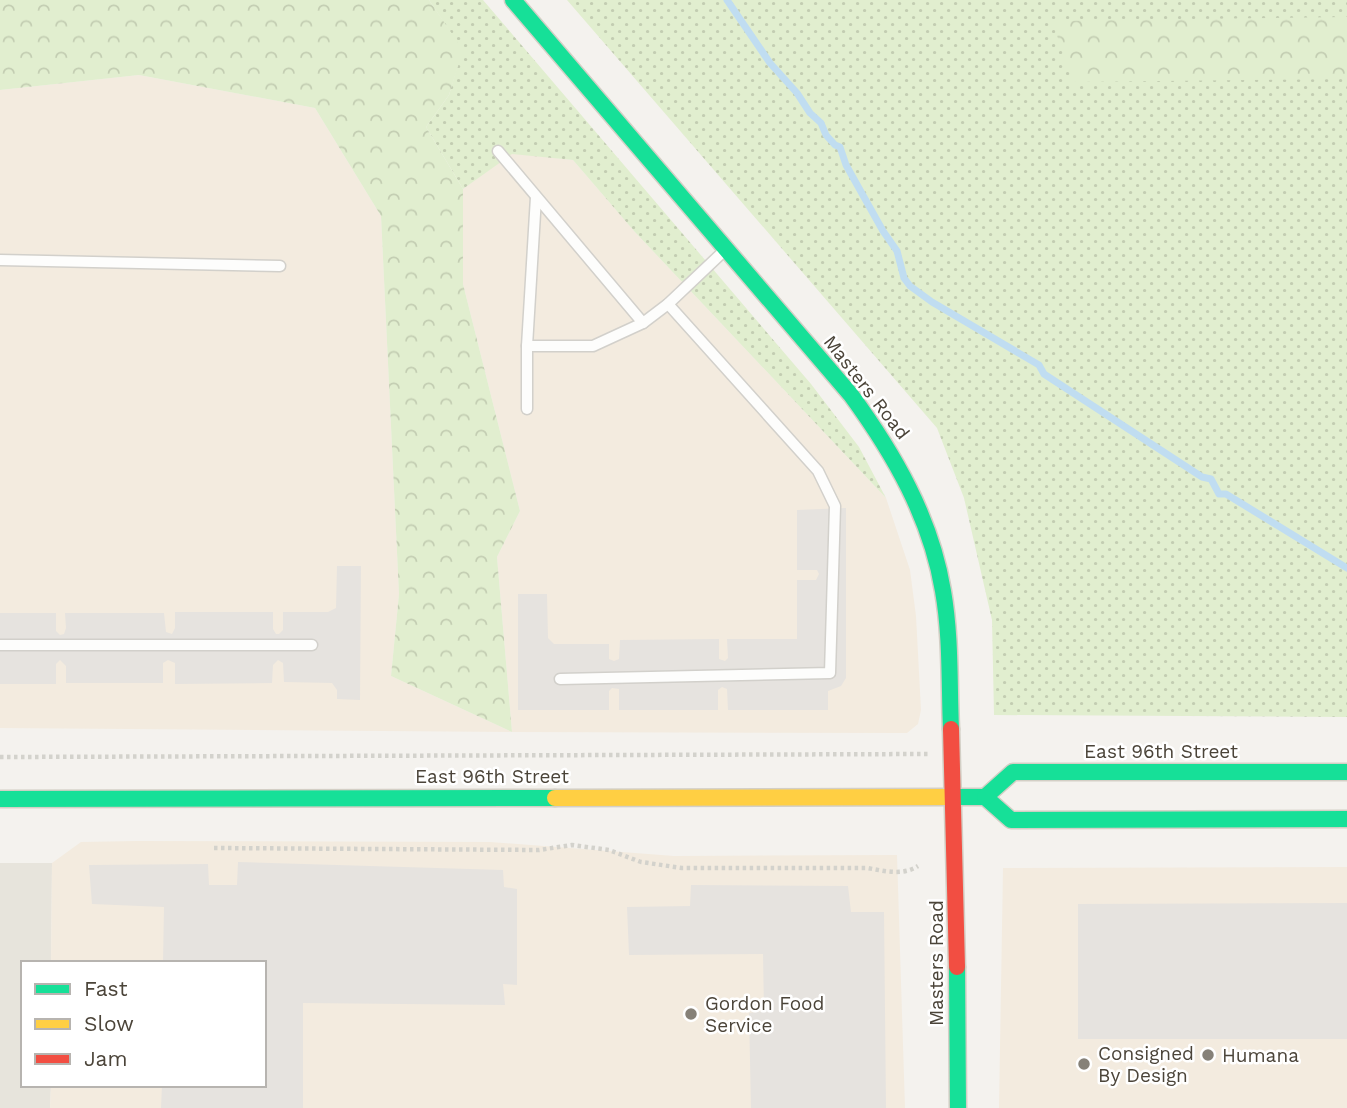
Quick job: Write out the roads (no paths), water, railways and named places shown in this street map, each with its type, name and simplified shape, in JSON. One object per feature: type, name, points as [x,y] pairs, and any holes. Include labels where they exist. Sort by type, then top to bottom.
[{"type":"main road","name":"Masters Road","points":[[513,0],[851,395],[882,436],[902,471],[929,536],[940,576],[948,630],[955,797],[958,1108]]},
{"type":"main road","name":"East 96th Street","points":[[0,799],[985,797],[1013,772],[1347,772]]},
{"type":"main road","points":[[985,797],[1011,820],[1347,819]]},
{"type":"lane","points":[[498,151],[643,323]]},
{"type":"lane","points":[[527,409],[527,346],[536,197]]},
{"type":"lane","points":[[527,346],[593,346],[643,323],[668,304],[726,250]]},
{"type":"lane","points":[[0,260],[280,265]]},
{"type":"lane","points":[[560,679],[830,673],[835,506],[818,471],[668,304]]},
{"type":"lane","points":[[0,645],[312,645]]},
{"type":"waterway","points":[[727,0],[770,63],[821,123],[826,135],[840,147],[846,165],[897,251],[904,278],[910,286],[932,302],[1039,365],[1044,374],[1202,477],[1211,479],[1219,494],[1226,494],[1347,568]]},
{"type":"place","name":"Gordon Food Service","points":[[691,1014]]},
{"type":"place","name":"Humana","points":[[1208,1055]]},
{"type":"place","name":"Consigned By Design","points":[[1084,1064]]}]
